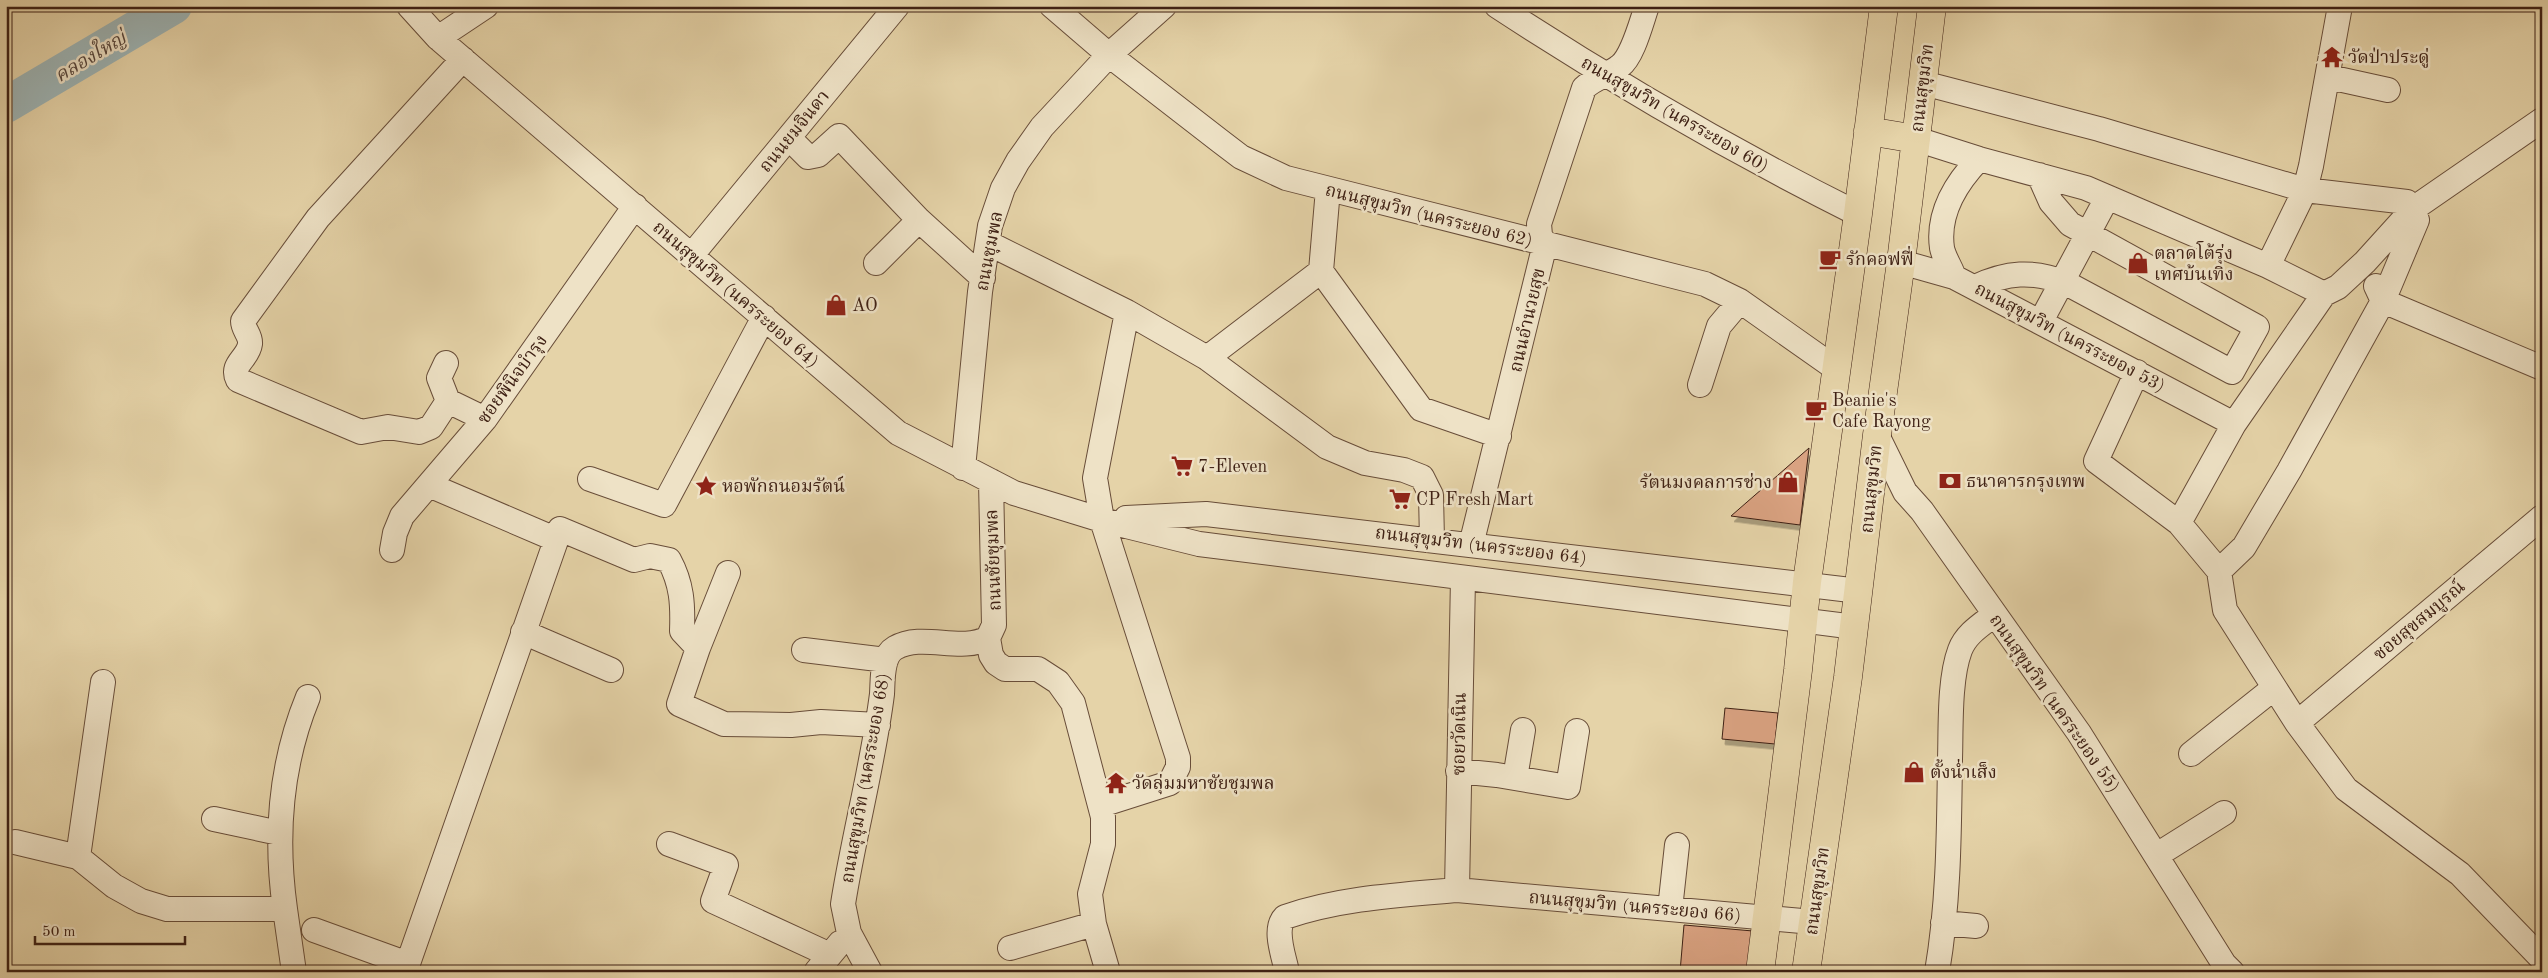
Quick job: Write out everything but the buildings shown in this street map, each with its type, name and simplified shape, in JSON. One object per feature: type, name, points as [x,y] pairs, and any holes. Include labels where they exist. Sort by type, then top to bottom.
[{"type":"main road","points":[[1760,972],[1807,584],[1835,368],[1858,214],[1884,6]]},
{"type":"main road","name":"ถนนสุขุมวิท","points":[[1806,972],[1855,627],[1877,435],[1901,262],[1932,6]]},
{"type":"main road","points":[[1868,131],[1916,139]]},
{"type":"street","name":"ถนนสุขุมวิท (นครระยอง 64)","points":[[409,6],[438,38],[898,433],[1014,493],[1102,520],[1199,544],[1855,627]]},
{"type":"street","points":[[438,38],[486,6]]},
{"type":"street","name":"ถนนยมจินดา","points":[[691,256],[897,6]]},
{"type":"street","name":"ถนนสุขุมวิท (นครระยอง 62)","points":[[1052,6],[1109,55],[1241,157],[1286,178],[1705,284],[1740,301],[1835,368]]},
{"type":"street","name":"ถนนชุมพล","points":[[963,468],[990,226],[1003,188],[1018,161],[1042,127],[1109,55],[1164,6]]},
{"type":"street","name":"ถนนสุขุมวิท (นครระยอง 60)","points":[[1497,6],[1605,75],[1786,178],[1858,214]]},
{"type":"street","name":"ถนนอำนวยสุข","points":[[1470,545],[1499,436],[1545,244],[1540,235],[1539,224],[1584,88],[1593,79],[1605,75],[1628,58],[1646,6]]},
{"type":"street","points":[[2268,266],[2304,190],[2328,77],[2340,6]]},
{"type":"street","points":[[448,401],[431,426],[419,432],[388,427],[360,432],[238,380],[235,374],[237,366],[247,353],[250,344],[249,336],[243,327],[243,321],[318,218],[463,59]]},
{"type":"street","points":[[2328,77],[2388,90]]},
{"type":"street","points":[[1923,83],[2099,129],[2304,190],[2406,202],[2413,209],[2417,220],[2383,301],[2244,547],[2219,571]]},
{"type":"street","points":[[2179,523],[2234,424],[2324,294],[2338,287],[2365,262],[2413,209],[2542,120]]},
{"type":"street","points":[[789,138],[808,156],[818,155],[839,136],[919,220],[983,278]]},
{"type":"street","points":[[1916,139],[1979,159],[2086,188],[2268,266],[2324,294]]},
{"type":"street","points":[[1954,277],[1942,249],[1942,223],[1950,196],[1960,179],[1979,159]]},
{"type":"street","points":[[1975,287],[1998,276],[2045,275],[2066,283],[2232,372],[2257,327],[2070,224],[2052,202],[2038,175]]},
{"type":"street","points":[[1328,189],[1321,271],[1421,409],[1499,436]]},
{"type":"street","points":[[2041,321],[2107,198]]},
{"type":"street","name":"ซอยพินิจบำรุง","points":[[392,550],[395,533],[402,516],[485,419],[634,206]]},
{"type":"street","points":[[876,263],[919,220]]},
{"type":"street","points":[[988,243],[1127,312],[1207,358],[1327,447],[1365,463],[1404,470],[1422,476],[1430,495],[1432,540]]},
{"type":"street","name":"ถนนสุขุมวิท (นครระยอง 53)","points":[[1901,262],[1954,277],[1975,287],[2234,424]]},
{"type":"street","points":[[2365,262],[2383,301],[2542,368]]},
{"type":"street","points":[[1207,358],[1321,271]]},
{"type":"street","points":[[1700,385],[1719,326],[1740,301]]},
{"type":"street","points":[[1101,805],[1170,783],[1178,767],[1178,758],[1102,520],[1095,478],[1127,312]]},
{"type":"street","points":[[590,479],[664,505],[764,317]]},
{"type":"street","points":[[446,363],[439,378],[448,401],[485,419]]},
{"type":"street","points":[[2137,372],[2096,461],[2179,523],[2219,571],[2225,610],[2297,723],[2346,789],[2460,874],[2542,959]]},
{"type":"street","name":"ถนนสุขุมวิท (นครระยอง 55)","points":[[1877,435],[1905,492],[1922,511],[2079,733],[2224,964],[2232,972]]},
{"type":"street","name":"ถนนชัยชุมพล","points":[[988,638],[994,624],[990,481]]},
{"type":"street","points":[[429,485],[556,539]]},
{"type":"street","name":"ถนนสุขุมวิท (นครระยอง 64)","points":[[1102,520],[1206,514],[1859,591]]},
{"type":"street","name":"ซอยสุขสมบูรณ์","points":[[2297,723],[2542,516]]},
{"type":"street","points":[[314,930],[406,968],[560,529],[634,560],[650,556],[669,560],[679,577],[683,608],[682,631],[698,648]]},
{"type":"street","points":[[728,573],[698,648],[679,704],[724,724],[790,725],[821,722],[878,725]]},
{"type":"street","name":"ซอยวัดเนิน","points":[[1457,890],[1463,578]]},
{"type":"street","points":[[1937,972],[1948,886],[1952,709],[1958,658],[1961,647],[1970,633],[1994,615]]},
{"type":"street","points":[[523,632],[610,670]]},
{"type":"street","points":[[988,638],[991,655],[996,663],[1005,669],[1038,669],[1058,682],[1072,703],[1101,805],[1103,844],[1090,894],[1094,924],[1108,972]]},
{"type":"street","name":"ถนนสุขุมวิท (นครระยอง 68)","points":[[870,972],[849,933],[843,904],[878,725],[886,660],[893,649],[909,642],[977,644],[988,638]]},
{"type":"street","points":[[804,650],[886,660]]},
{"type":"street","points":[[78,857],[103,682]]},
{"type":"street","points":[[2191,754],[2274,688]]},
{"type":"street","points":[[294,972],[280,871],[279,833],[282,789],[290,753],[308,698]]},
{"type":"street","points":[[1515,778],[1523,730]]},
{"type":"street","points":[[1458,772],[1515,778],[1568,787],[1577,731]]},
{"type":"street","points":[[2157,855],[2224,813]]},
{"type":"street","points":[[214,819],[279,833]]},
{"type":"street","points":[[15,842],[78,857],[114,886],[141,901],[167,909],[285,909]]},
{"type":"street","points":[[669,844],[726,865],[713,901],[823,963],[849,933]]},
{"type":"street","points":[[1670,908],[1677,845]]},
{"type":"street","name":"ถนนสุขุมวิท (นครระยอง 66)","points":[[1287,972],[1279,930],[1280,922],[1285,917],[1359,900],[1457,890],[1812,922]]},
{"type":"street","points":[[1010,948],[1094,924]]},
{"type":"street","points":[[1943,924],[1976,926]]},
{"type":"waterway","name":"คลองใหญ่","points":[[6,105],[174,6]]},
{"type":"place","name":"วัดป่าประดู่","points":[[2332,57]]},
{"type":"place","name":"รักคอฟฟี่","points":[[1830,259]]},
{"type":"place","name":"ตลาดโต้รุ่ง เทศบ้นเทิง","points":[[2138,263]]},
{"type":"place","name":"AO","points":[[836,305]]},
{"type":"place","name":"Beanie's Cafe Rayong","points":[[1816,410]]},
{"type":"place","name":"7-Eleven","points":[[1182,466]]},
{"type":"place","name":"ธนาคารกรุงเทพ","points":[[1950,481]]},
{"type":"place","name":"รัตนมงคลการช่าง","points":[[1788,482]]},
{"type":"place","name":"หอพักถนอมรัตน์","points":[[706,486]]},
{"type":"place","name":"CP Fresh Mart","points":[[1400,499]]},
{"type":"place","name":"ตั้งน่ำเส็ง","points":[[1914,772]]},
{"type":"place","name":"วัดลุ่มมหาชัยชุมพล","points":[[1116,783]]}]
